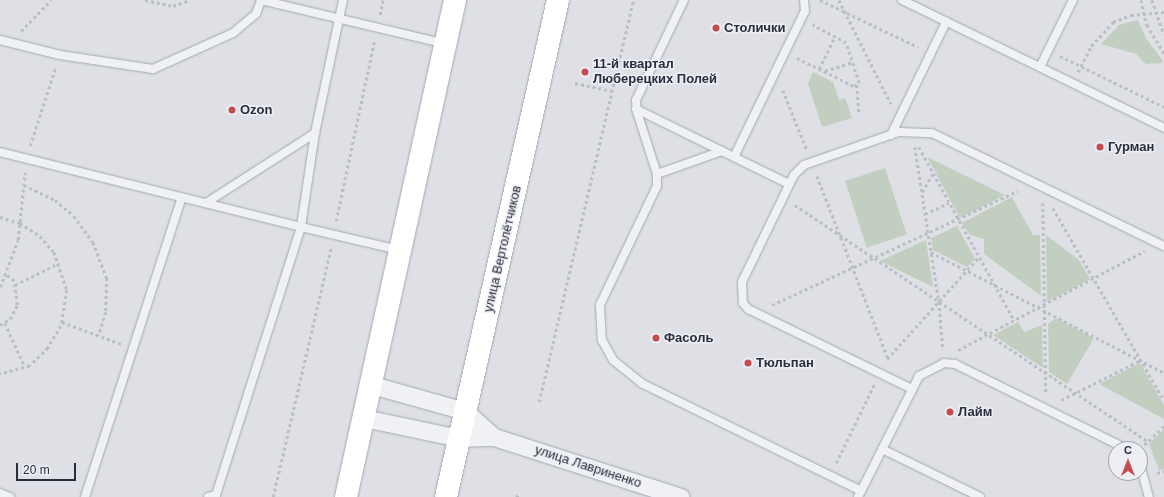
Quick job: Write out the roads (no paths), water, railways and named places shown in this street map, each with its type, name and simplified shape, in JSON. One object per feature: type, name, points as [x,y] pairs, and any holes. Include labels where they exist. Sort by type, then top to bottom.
[{"type":"main road","points":[[346,497],[402,251],[455,0]]},
{"type":"main road","name":"улица Вертолётчиков","points":[[446,497],[558,0]]},
{"type":"street","points":[[372,385],[465,411]]},
{"type":"street","name":"улица Лавриненко","points":[[465,411],[494,437]]},
{"type":"street","name":"улица Лавриненко","points":[[364,418],[459,438],[494,437],[681,497]]},
{"type":"lane","points":[[0,40],[152,70],[233,33],[256,14],[261,0],[446,44]]},
{"type":"lane","points":[[208,497],[216,495],[301,227],[315,133],[343,0]]},
{"type":"lane","points":[[684,0],[638,94],[636,109],[657,174],[654,193],[600,305],[600,331],[606,349],[624,372],[643,384],[830,476],[859,494],[912,388],[926,370],[943,361],[955,364],[1111,441]]},
{"type":"lane","points":[[734,157],[806,8],[804,0]]},
{"type":"lane","points":[[902,0],[1164,128]]},
{"type":"lane","points":[[1040,68],[1074,0]]},
{"type":"lane","points":[[891,135],[946,22]]},
{"type":"lane","points":[[636,109],[789,184]]},
{"type":"lane","points":[[206,203],[315,133]]},
{"type":"lane","points":[[912,388],[756,313],[743,303],[740,287],[789,184],[798,170],[811,161],[891,135],[932,133],[1162,245]]},
{"type":"lane","points":[[657,174],[722,151]]},
{"type":"lane","points":[[0,152],[402,251]]},
{"type":"lane","points":[[85,497],[182,197]]},
{"type":"lane","points":[[882,449],[980,497]]},
{"type":"lane","points":[[1145,481],[1149,497]]},
{"type":"lane","points":[[0,492],[10,497]]},
{"type":"place","name":"Столички","points":[[716,28]]},
{"type":"place","name":"11-й квартал Люберецких Полей","points":[[585,72]]},
{"type":"place","name":"Ozon","points":[[232,110]]},
{"type":"place","name":"Гурман","points":[[1100,147]]},
{"type":"place","name":"Фасоль","points":[[656,338]]},
{"type":"place","name":"Тюльпан","points":[[748,363]]},
{"type":"place","name":"Лайм","points":[[950,412]]}]
